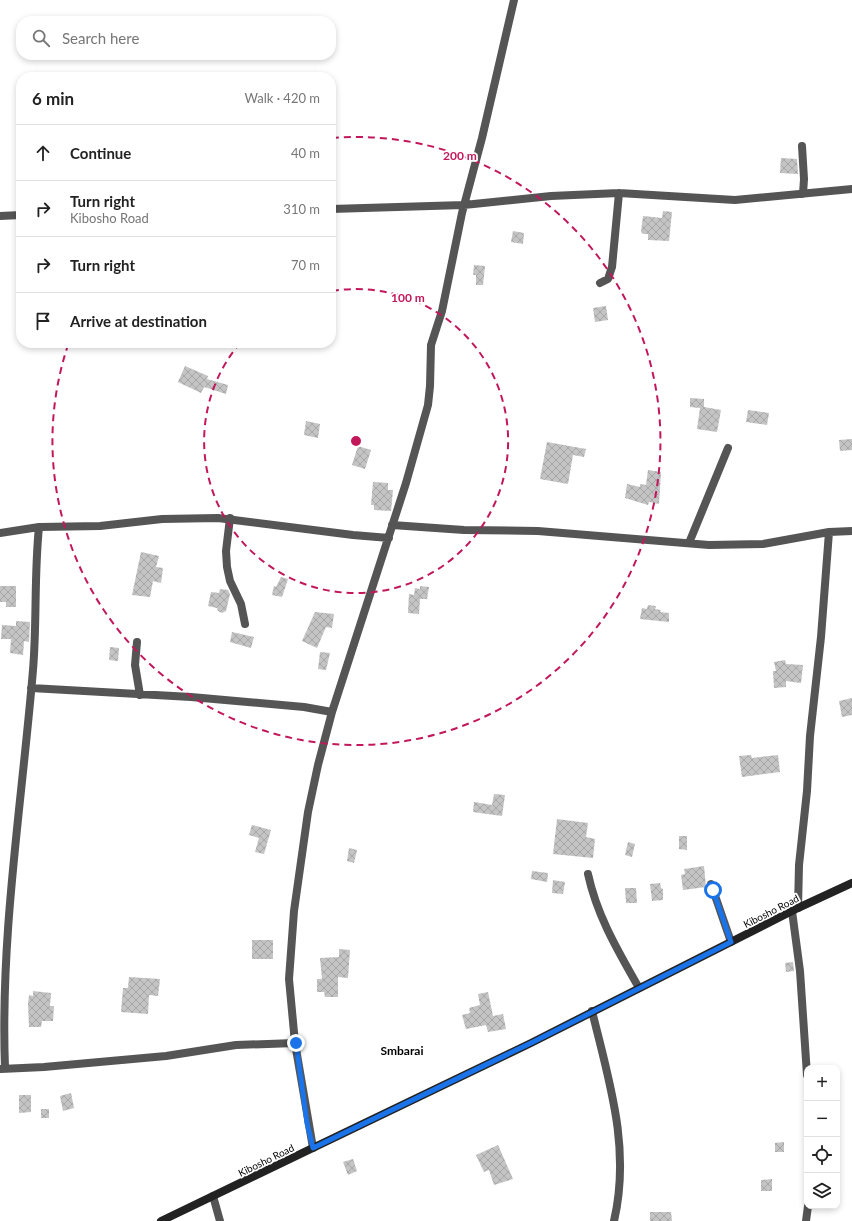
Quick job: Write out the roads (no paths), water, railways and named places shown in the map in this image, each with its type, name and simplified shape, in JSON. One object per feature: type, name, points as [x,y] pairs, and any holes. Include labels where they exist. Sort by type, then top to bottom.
[{"type":"street","points":[[313,1148],[307,1123],[289,979],[294,911],[308,812],[318,765],[332,712],[389,538],[428,405],[431,345],[442,311],[464,205],[482,138],[514,0]]},
{"type":"street","points":[[802,146],[804,179],[802,194]]},
{"type":"street","points":[[336,209],[464,205],[551,196],[619,193],[735,200],[852,189]]},
{"type":"street","points":[[600,283],[608,279],[612,267],[619,193]]},
{"type":"street","points":[[0,216],[16,215]]},
{"type":"street","points":[[689,543],[728,448]]},
{"type":"street","points":[[0,533],[39,527],[100,526],[162,519],[230,518],[353,535],[389,538]]},
{"type":"street","points":[[230,518],[226,551],[227,567],[230,581],[242,604],[245,624]]},
{"type":"street","points":[[392,525],[450,529],[538,530],[709,545],[763,544],[830,532],[852,531]]},
{"type":"street","points":[[39,527],[31,688],[10,907],[3,1069],[44,1067],[166,1056],[236,1045],[296,1043]]},
{"type":"street","points":[[806,1065],[795,910],[830,532]]},
{"type":"street","points":[[137,642],[135,665],[140,695]]},
{"type":"street","points":[[31,688],[191,697],[304,707],[332,712]]},
{"type":"street","points":[[588,874],[595,904],[601,918],[639,988]]},
{"type":"street","name":"Kibosho Road","points":[[161,1221],[531,1043],[592,1011],[852,883]]},
{"type":"street","points":[[711,884],[731,942]]},
{"type":"street","points":[[592,1011],[610,1080],[620,1138],[618,1186],[614,1221]]},
{"type":"street","points":[[213,1196],[220,1221]]},
{"type":"street","points":[[806,1221],[808,1209]]},
{"type":"district","name":"Smbarai","points":[[402,1050]]}]
